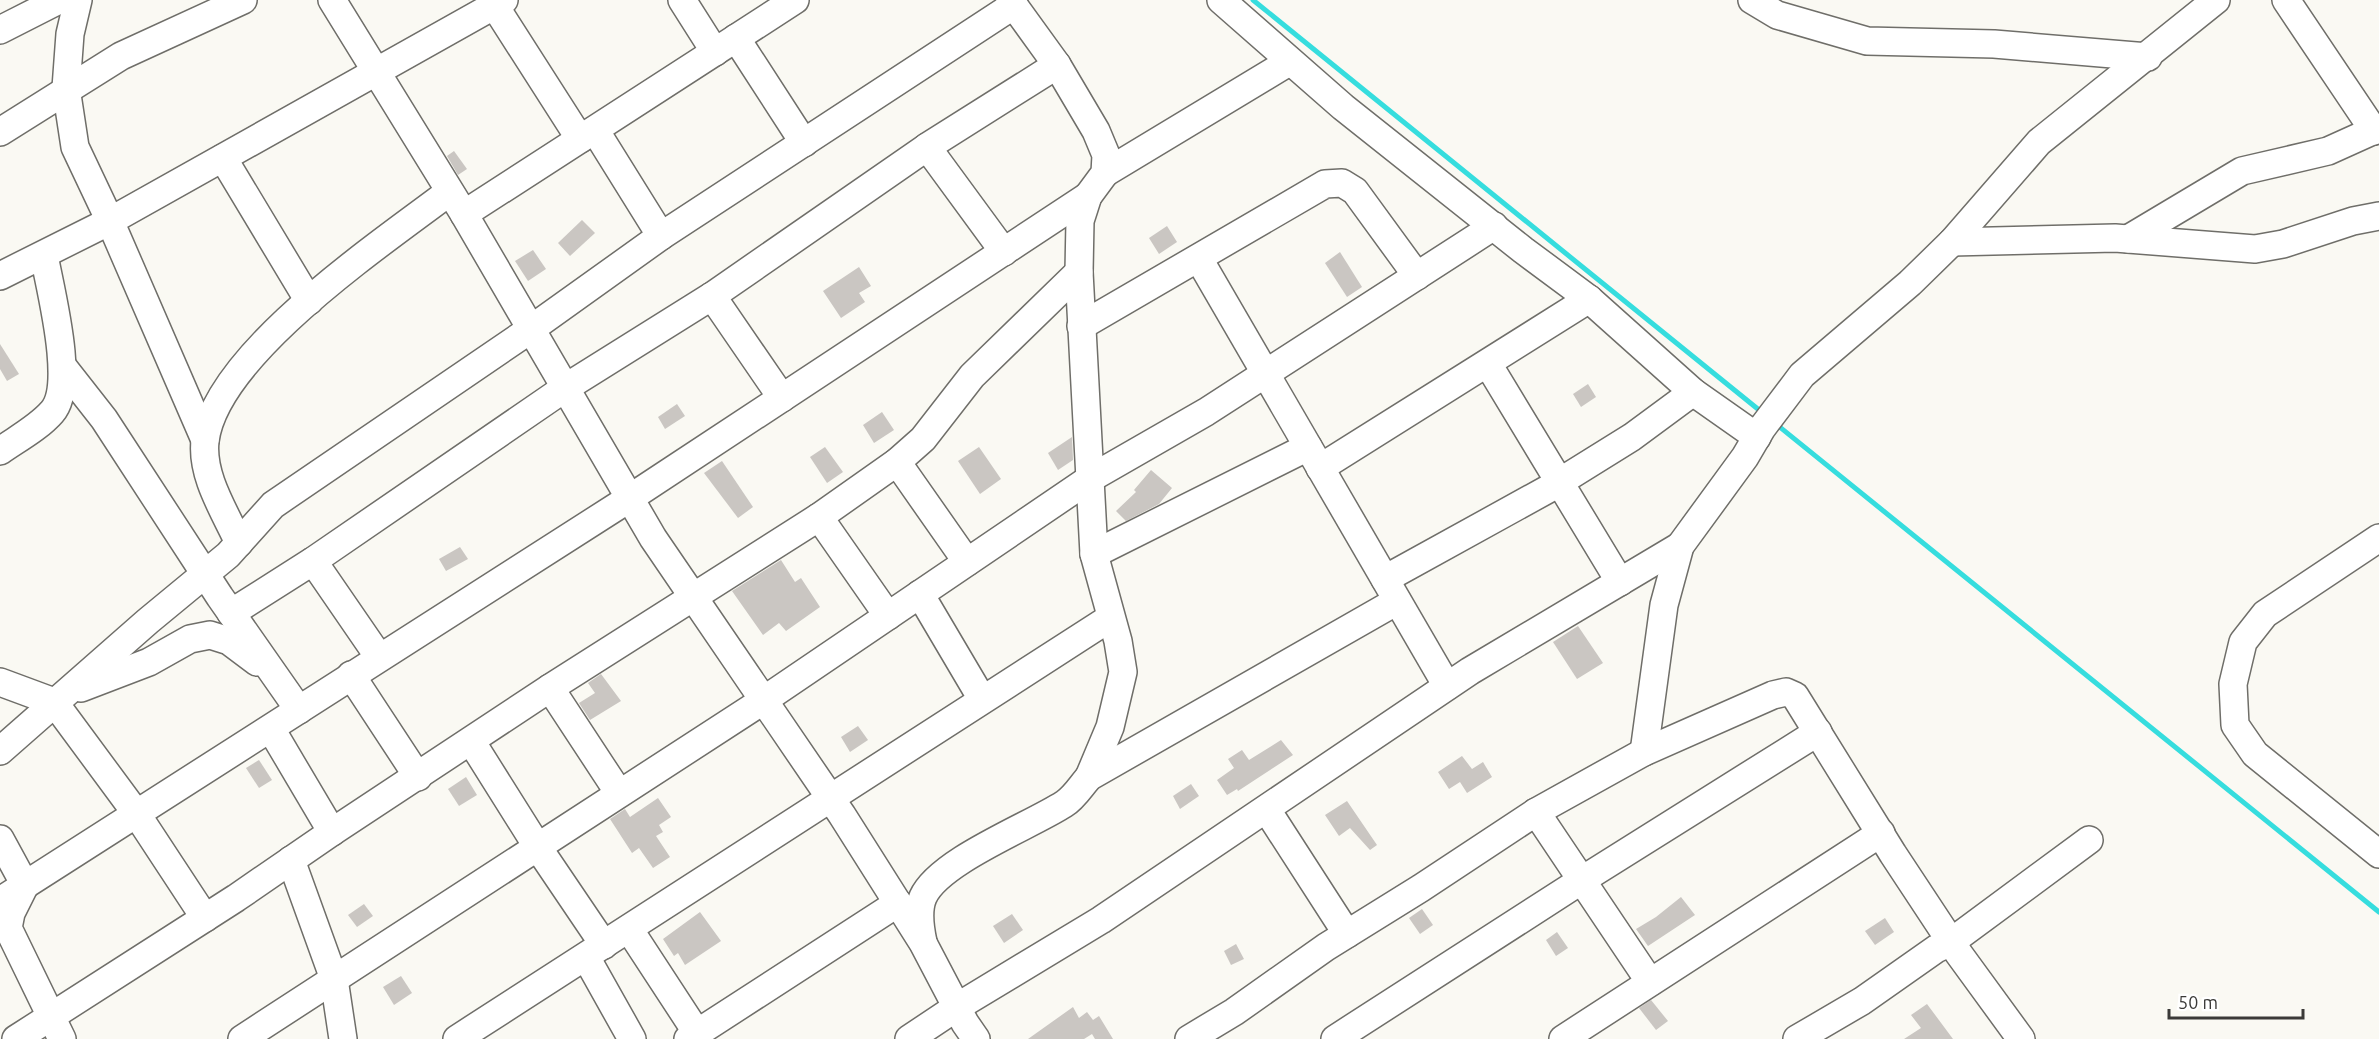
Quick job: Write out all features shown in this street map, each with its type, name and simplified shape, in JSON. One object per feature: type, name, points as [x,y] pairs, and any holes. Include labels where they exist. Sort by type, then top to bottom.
[{"type":"street","points":[[0,30],[59,0]]},
{"type":"street","points":[[78,0],[70,34],[66,88],[75,147],[110,221],[205,440],[206,465],[217,496],[239,543]]},
{"type":"street","points":[[0,132],[66,88],[121,56],[243,0]]},
{"type":"street","points":[[333,0],[457,203],[653,538],[830,798],[898,903],[976,1039]]},
{"type":"street","points":[[682,0],[725,45],[804,144]]},
{"type":"street","points":[[205,440],[218,402],[237,373],[285,322],[332,280],[457,203],[588,134],[795,0]]},
{"type":"street","points":[[1221,0],[1289,62],[1589,299],[1694,392],[1757,437]]},
{"type":"street","points":[[1752,0],[1777,15],[1867,41],[1994,44],[2148,57]]},
{"type":"street","points":[[1644,752],[1664,605],[1680,546],[1803,375],[1910,283],[1952,242],[2039,142],[2148,57],[2175,31],[2216,0]]},
{"type":"street","points":[[2128,239],[2242,171],[2328,151],[2376,129],[2286,0]]},
{"type":"street","points":[[0,276],[110,221],[376,73],[496,2],[661,236]]},
{"type":"street","points":[[0,751],[206,573],[239,543],[273,504],[531,329],[661,236],[804,144],[1012,2],[1057,65],[1096,130],[1106,155],[1105,173]]},
{"type":"street","points":[[1089,777],[1110,727],[1124,672],[1118,641],[1094,554],[1081,326],[1080,222],[1088,196],[1105,173],[1289,62]]},
{"type":"street","points":[[231,613],[313,561],[566,388],[712,296],[927,147],[1057,65]]},
{"type":"street","points":[[927,147],[1004,252]]},
{"type":"street","points":[[223,158],[309,301]]},
{"type":"street","points":[[1081,326],[1325,184],[1342,183],[1355,191],[1417,276]]},
{"type":"street","points":[[0,901],[630,498],[1088,196]]},
{"type":"street","points":[[1952,242],[2128,239],[2255,249],[2283,244],[2353,221],[2379,216]]},
{"type":"street","points":[[242,1039],[764,700],[1091,478],[1206,412],[1494,226]]},
{"type":"street","points":[[0,451],[53,411],[62,392],[64,368],[44,255]]},
{"type":"street","points":[[1199,259],[1447,686]]},
{"type":"street","points":[[16,1039],[56,1028],[205,918],[332,832],[550,688],[819,517],[897,462],[922,439],[972,376],[1079,272]]},
{"type":"street","points":[[712,296],[783,398]]},
{"type":"street","points":[[1094,554],[1314,457],[1488,364],[1589,299]]},
{"type":"street","points":[[1488,364],[1620,582]]},
{"type":"street","points":[[64,368],[104,419],[231,613],[298,710]]},
{"type":"street","points":[[923,944],[919,921],[923,897],[940,877],[976,851],[1066,803],[1089,777],[1632,437],[1694,392]]},
{"type":"street","points":[[897,462],[967,562]]},
{"type":"street","points":[[819,517],[888,616]]},
{"type":"street","points":[[2379,538],[2265,614],[2243,642],[2233,684],[2235,725],[2255,754],[2379,854]]},
{"type":"street","points":[[909,1039],[957,1007],[1101,920],[1267,810],[1447,686],[1680,546]]},
{"type":"street","points":[[313,561],[379,657]]},
{"type":"street","points":[[920,594],[982,699]]},
{"type":"street","points":[[457,1039],[1110,618]]},
{"type":"street","points":[[0,682],[59,698],[149,662],[190,639],[210,635],[229,641],[275,675]]},
{"type":"street","points":[[351,675],[418,777]]},
{"type":"street","points":[[550,688],[619,793]]},
{"type":"street","points":[[1189,1039],[1234,1012],[1347,934],[1536,812],[1644,752],[1773,695],[1786,692],[1795,696],[1951,942],[2021,1039]]},
{"type":"street","points":[[59,698],[205,918]]},
{"type":"street","points":[[271,729],[332,832]]},
{"type":"street","points":[[1335,1039],[1818,732]]},
{"type":"street","points":[[471,741],[537,846],[595,951],[632,1039]]},
{"type":"street","points":[[1267,810],[1347,934]]},
{"type":"street","points":[[1536,812],[1650,982]]},
{"type":"street","points":[[1563,1039],[1600,1030],[1650,982],[1881,833]]},
{"type":"street","points":[[0,839],[25,885]]},
{"type":"street","points":[[1797,1039],[1862,1001],[1936,949],[1951,942],[2089,840]]},
{"type":"street","points":[[291,860],[334,979],[343,1039]]},
{"type":"street","points":[[25,885],[11,913],[8,928],[56,1028]]},
{"type":"street","points":[[629,929],[692,1036],[898,903]]},
{"type":"building","points":[[454,151],[467,169],[458,175],[447,156]]},
{"type":"building","points":[[582,220],[595,233],[570,256],[558,243]]},
{"type":"building","points":[[1167,226],[1177,242],[1159,254],[1149,238]]},
{"type":"building","points":[[533,250],[546,269],[528,281],[515,261]]},
{"type":"building","points":[[1340,252],[1362,287],[1347,297],[1325,263]]},
{"type":"building","points":[[859,267],[871,286],[859,293],[865,302],[841,318],[823,291]]},
{"type":"building","points":[[0,344],[19,374],[7,381],[0,369]]},
{"type":"building","points":[[1588,384],[1596,397],[1581,407],[1573,394]]},
{"type":"building","points":[[677,404],[685,416],[665,429],[658,417]]},
{"type":"building","points":[[882,412],[894,430],[874,443],[863,425]]},
{"type":"building","points":[[1072,437],[1073,460],[1058,470],[1048,453]]},
{"type":"building","points":[[825,447],[843,472],[827,483],[810,457]]},
{"type":"building","points":[[979,447],[1001,479],[980,494],[958,461]]},
{"type":"building","points":[[722,461],[753,507],[738,518],[704,473]]},
{"type":"building","points":[[1151,470],[1172,488],[1159,504],[1126,521],[1116,511],[1136,492],[1134,490]]},
{"type":"building","points":[[460,547],[468,559],[446,571],[439,559]]},
{"type":"building","points":[[781,560],[795,582],[801,578],[820,607],[786,631],[779,623],[763,635],[732,591]]},
{"type":"building","points":[[1578,626],[1603,663],[1577,679],[1553,642]]},
{"type":"building","points":[[601,674],[621,701],[590,720],[579,703],[595,693],[588,683]]},
{"type":"building","points":[[858,726],[868,740],[850,752],[841,737]]},
{"type":"building","points":[[1281,740],[1293,755],[1238,791],[1237,789],[1227,795],[1217,780],[1234,768],[1228,759],[1242,750],[1249,760]]},
{"type":"building","points":[[1462,756],[1472,769],[1483,762],[1492,777],[1467,793],[1460,782],[1449,789],[1438,772]]},
{"type":"building","points":[[259,760],[272,780],[259,788],[246,768]]},
{"type":"building","points":[[466,777],[477,795],[459,806],[448,789]]},
{"type":"building","points":[[1191,784],[1199,796],[1180,809],[1173,796]]},
{"type":"building","points":[[658,798],[671,817],[659,825],[663,832],[656,836],[670,857],[653,868],[639,848],[632,853],[610,819],[625,809],[630,817]]},
{"type":"building","points":[[1347,801],[1377,845],[1370,850],[1350,828],[1339,836],[1325,815]]},
{"type":"building","points":[[1681,897],[1695,915],[1648,946],[1636,929],[1656,917]]},
{"type":"building","points":[[364,904],[373,916],[357,927],[348,915]]},
{"type":"building","points":[[1422,909],[1433,925],[1420,934],[1409,918]]},
{"type":"building","points":[[700,912],[721,941],[685,965],[678,953],[674,956],[663,939]]},
{"type":"building","points":[[1012,914],[1023,930],[1004,943],[993,926]]},
{"type":"building","points":[[1885,918],[1894,932],[1875,945],[1865,931]]},
{"type":"building","points":[[1557,932],[1568,948],[1556,956],[1546,940]]},
{"type":"building","points":[[1236,944],[1244,959],[1231,965],[1224,951]]},
{"type":"building","points":[[401,976],[412,993],[394,1005],[383,987]]},
{"type":"building","points":[[1651,1000],[1668,1021],[1656,1030],[1639,1008]]},
{"type":"building","points":[[1927,1004],[1953,1039],[1904,1039],[1921,1028],[1911,1015]]},
{"type":"building","points":[[1073,1007],[1079,1018],[1087,1012],[1093,1020],[1099,1016],[1113,1039],[1095,1039],[1092,1034],[1084,1039],[1028,1039]]},
{"type":"waterway","points":[[1253,0],[1764,414]]},
{"type":"waterway","points":[[1776,424],[2379,912]]}]
